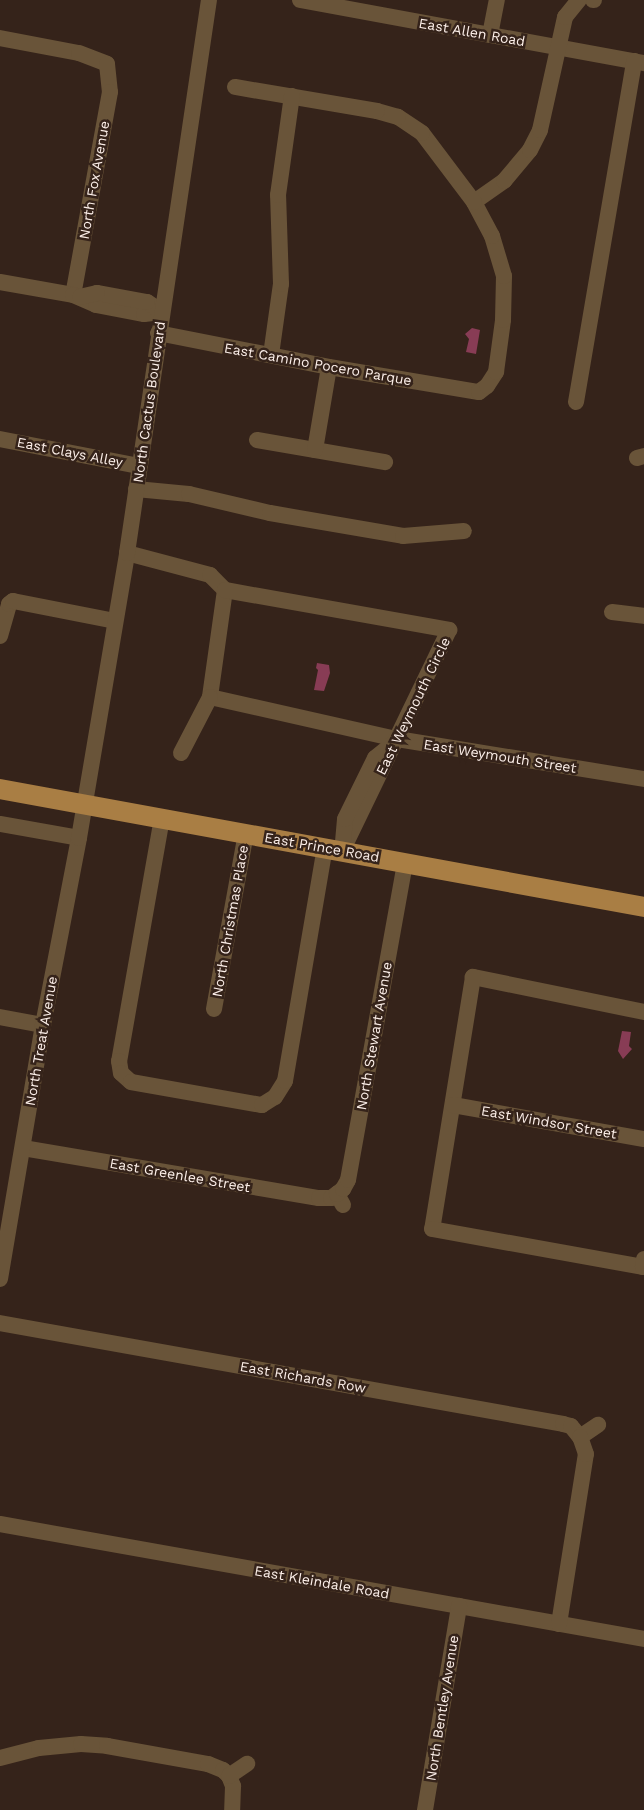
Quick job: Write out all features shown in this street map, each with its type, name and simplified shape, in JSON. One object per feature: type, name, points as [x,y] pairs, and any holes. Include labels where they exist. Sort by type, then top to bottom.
[{"type":"main road","name":"East Prince Road","points":[[0,789],[644,906]]},
{"type":"street","name":"North Cactus Boulevard","points":[[84,803],[127,553],[158,333],[209,0]]},
{"type":"street","name":"East Allen Road","points":[[300,0],[639,62]]},
{"type":"street","points":[[490,35],[497,0]]},
{"type":"street","points":[[235,87],[377,111],[398,117],[422,133],[474,202],[504,181],[530,150],[540,130],[565,17],[579,0]]},
{"type":"street","name":"North Fox Avenue","points":[[0,38],[79,52],[107,64],[110,92],[76,296]]},
{"type":"street","points":[[576,402],[639,62]]},
{"type":"street","points":[[272,356],[281,284],[278,195],[292,96]]},
{"type":"street","name":"East Camino Pocero Parque","points":[[158,333],[329,367],[479,392],[487,386],[496,372],[502,320],[504,276],[492,236],[474,202]]},
{"type":"street","points":[[0,282],[76,296],[96,305],[144,314],[162,312]]},
{"type":"street","points":[[315,450],[329,367]]},
{"type":"street","name":"East Clays Alley","points":[[0,439],[140,466]]},
{"type":"street","points":[[257,440],[385,462]]},
{"type":"street","points":[[136,489],[189,494],[270,513],[403,536],[464,531]]},
{"type":"street","points":[[127,553],[210,575],[225,590],[210,697],[181,753]]},
{"type":"street","name":"East Weymouth Circle","points":[[225,590],[449,630],[397,739]]},
{"type":"street","points":[[0,636],[9,604],[13,601],[115,621]]},
{"type":"street","points":[[612,612],[644,616]]},
{"type":"street","name":"East Weymouth Street","points":[[210,697],[397,739],[644,779]]},
{"type":"street","points":[[162,818],[119,1061],[121,1073],[131,1082],[262,1105],[275,1097],[286,1081],[333,849],[374,758],[397,739]]},
{"type":"street","name":"North Treat Avenue","points":[[0,1279],[43,1025],[84,803]]},
{"type":"street","points":[[0,824],[79,838]]},
{"type":"street","name":"North Christmas Place","points":[[214,1009],[246,833]]},
{"type":"street","name":"North Stewart Avenue","points":[[340,1200],[348,1180],[405,862]]},
{"type":"street","points":[[643,1263],[432,1229],[473,977],[644,1012]]},
{"type":"street","points":[[0,1017],[43,1025]]},
{"type":"street","name":"East Windsor Street","points":[[453,1105],[644,1139]]},
{"type":"street","name":"East Greenlee Street","points":[[23,1148],[340,1200]]},
{"type":"street","name":"East Richards Row","points":[[0,1323],[563,1424],[572,1426],[580,1437]]},
{"type":"street","points":[[559,1624],[586,1454],[580,1437],[598,1425]]},
{"type":"street","name":"East Kleindale Road","points":[[0,1524],[644,1639]]},
{"type":"street","name":"North Bentley Avenue","points":[[425,1810],[458,1606]]},
{"type":"street","points":[[0,1758],[60,1745],[107,1746],[208,1764],[223,1770],[229,1776],[233,1786],[232,1810]]},
{"type":"street","points":[[229,1776],[247,1764]]},
{"type":"shaded area","points":[[472,328],[480,330],[476,354],[466,352],[469,339],[465,334]]},
{"type":"shaded area","points":[[317,663],[329,665],[330,673],[324,691],[314,690],[318,670],[316,668]]},
{"type":"shaded area","points":[[622,1031],[631,1032],[629,1046],[632,1049],[623,1059],[618,1051]]}]
